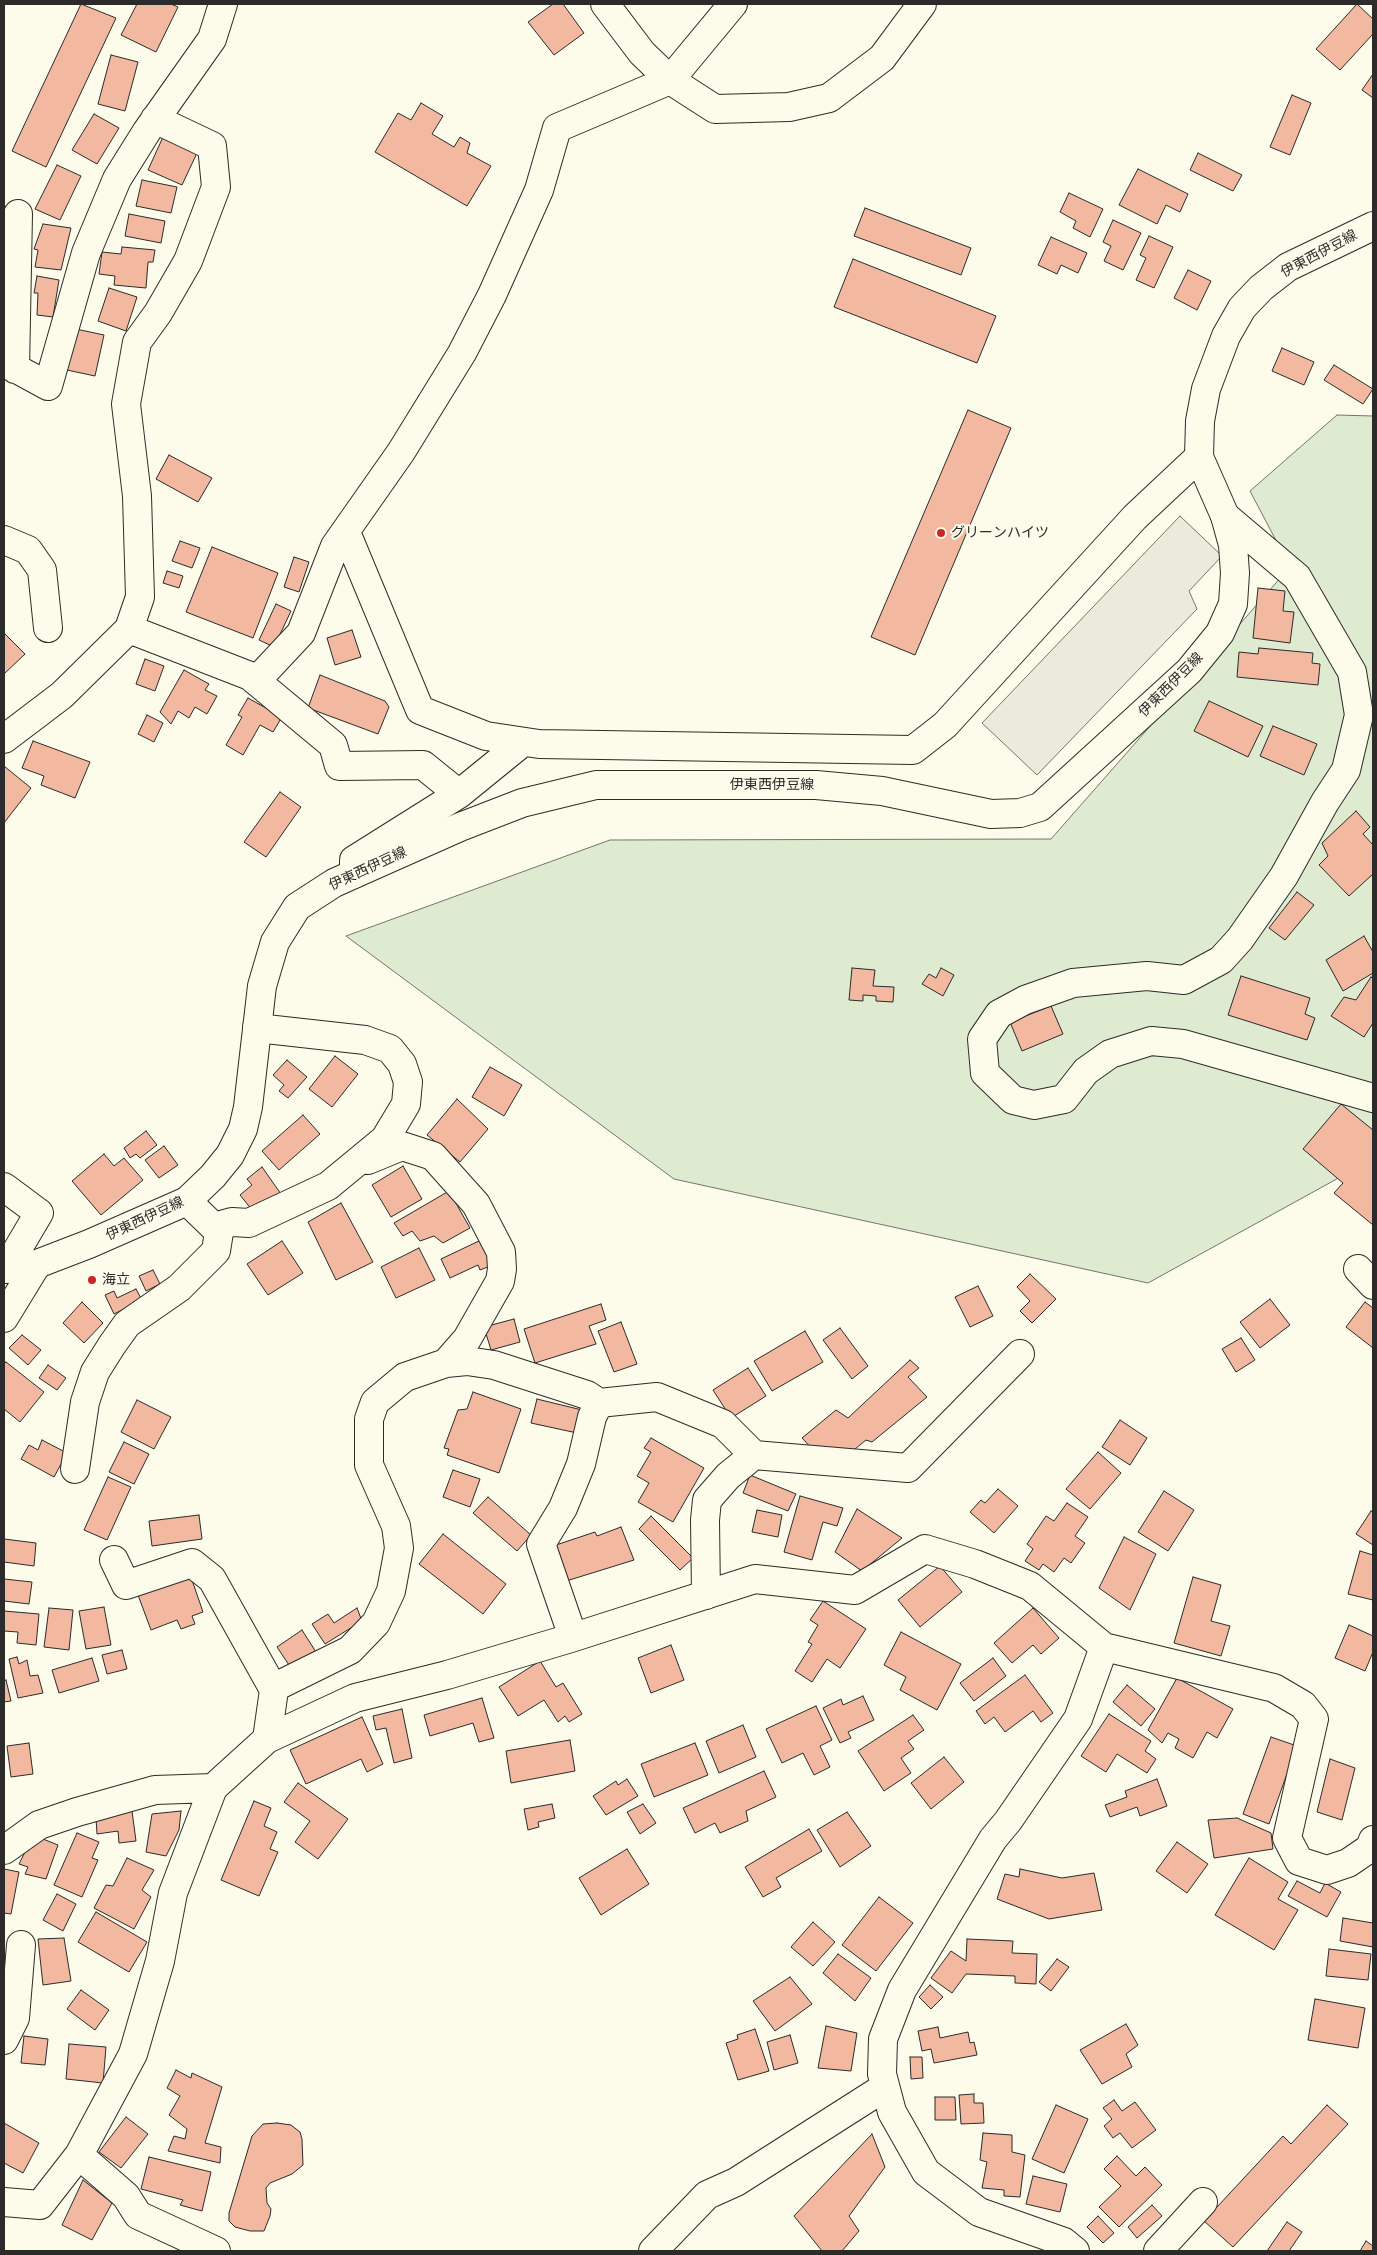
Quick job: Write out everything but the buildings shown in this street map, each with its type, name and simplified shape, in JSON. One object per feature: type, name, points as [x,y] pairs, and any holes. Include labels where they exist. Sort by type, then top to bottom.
[{"type":"street","points":[[18,214],[10,365],[48,386],[86,253],[117,179],[155,119],[212,39],[223,4]]},
{"type":"street","points":[[605,4],[642,53],[670,80],[714,109],[789,107],[829,98],[882,58],[922,4]]},
{"type":"street","points":[[256,681],[301,633],[335,546],[401,452],[462,353],[492,295],[539,190],[557,128],[670,80],[733,4]]},
{"type":"street","points":[[4,739],[62,695],[129,629],[140,597],[137,496],[126,404],[137,342],[158,313],[188,261],[216,187],[212,146],[155,119]]},
{"type":"street","name":"伊東西伊豆線","points":[[5,1270],[37,1264],[89,1244],[187,1201],[213,1176],[230,1155],[243,1129],[248,1107],[262,986],[268,960],[284,924],[297,908],[309,899],[334,883],[354,874],[460,827],[522,803],[596,785],[816,785],[882,791],[991,814],[1020,813],[1040,807],[1189,671],[1220,633],[1233,604],[1235,573],[1233,545],[1225,516],[1199,457],[1200,421],[1206,390],[1226,336],[1242,308],[1261,288],[1288,267],[1373,226]]},
{"type":"street","points":[[346,532],[420,710],[486,736],[539,744],[914,750],[945,725],[1135,517],[1199,457]]},
{"type":"street","points":[[1225,516],[1297,577],[1352,672],[1359,714],[1346,770],[1325,802],[1284,876],[1240,939],[1221,960],[1184,980],[1147,976],[1073,983],[1025,1000],[999,1014],[982,1039],[985,1073],[1013,1100],[1034,1105],[1064,1099],[1086,1071],[1110,1054],[1152,1041],[1184,1044],[1373,1098]]},
{"type":"street","points":[[4,540],[28,550],[42,570],[48,628]]},
{"type":"street","points":[[129,629],[250,676],[333,745],[339,766],[423,765],[459,794]]},
{"type":"street","points":[[354,874],[354,860],[459,794],[523,742]]},
{"type":"street","points":[[214,1227],[232,1222],[249,1223],[328,1186],[385,1139],[406,1104],[408,1082],[402,1064],[390,1049],[366,1040],[257,1028]]},
{"type":"street","points":[[348,1168],[402,1146],[414,1148],[433,1156],[476,1204],[501,1252],[502,1269],[500,1282],[467,1339],[446,1362]]},
{"type":"street","points":[[4,1187],[40,1214],[5,1270]]},
{"type":"street","points":[[75,1469],[85,1402],[95,1372],[127,1324],[180,1288],[216,1251],[219,1232],[187,1201]]},
{"type":"street","points":[[4,1318],[37,1264]]},
{"type":"street","points":[[273,1688],[350,1650],[376,1624],[391,1591],[398,1548],[396,1526],[369,1465],[370,1419],[376,1402],[405,1377],[446,1362],[467,1361],[494,1365],[586,1395],[598,1403],[656,1397],[723,1424],[754,1455],[908,1468],[1020,1354]]},
{"type":"street","points":[[573,1637],[541,1544],[563,1508],[581,1464],[592,1417],[598,1403]]},
{"type":"street","points":[[706,1595],[705,1520],[707,1500],[728,1476],[754,1455]]},
{"type":"street","points":[[4,2202],[40,2206],[79,2155],[133,2054],[160,1961],[173,1893],[213,1788],[267,1739],[355,1698],[447,1675],[755,1579],[856,1590],[925,1549],[975,1564],[1030,1586],[1104,1647],[1274,1688],[1303,1705],[1314,1719],[1287,1838],[1299,1861],[1327,1870],[1348,1862],[1370,1848],[1373,1840]]},
{"type":"street","points":[[114,1560],[126,1585],[192,1563],[212,1579],[273,1688],[267,1739]]},
{"type":"street","points":[[1075,2251],[1064,2242],[979,2212],[926,2172],[892,2112],[882,2074],[884,2039],[902,1990],[993,1839],[1008,1821],[1078,1719],[1104,1647]]},
{"type":"street","points":[[4,1850],[39,1825],[77,1812],[156,1790],[213,1788]]},
{"type":"street","points":[[4,2040],[15,2018],[21,1945]]},
{"type":"street","points":[[653,2251],[707,2195],[736,2182],[885,2087]]},
{"type":"street","points":[[79,2155],[126,2196],[138,2215],[216,2251]]},
{"type":"street","points":[[1158,2251],[1203,2202]]},
{"type":"green space","points":[[1337,415],[1373,416],[1373,1159],[1148,1283],[674,1179],[346,936],[610,840],[1051,839],[1290,567],[1250,491]]},
{"type":"shaded area","points":[[1180,516],[1222,556],[1189,591],[1197,609],[1037,775],[982,723]]},
{"type":"place","name":"グリーンハイツ","points":[[941,533]]},
{"type":"place","name":"海立","points":[[92,1280]]}]
